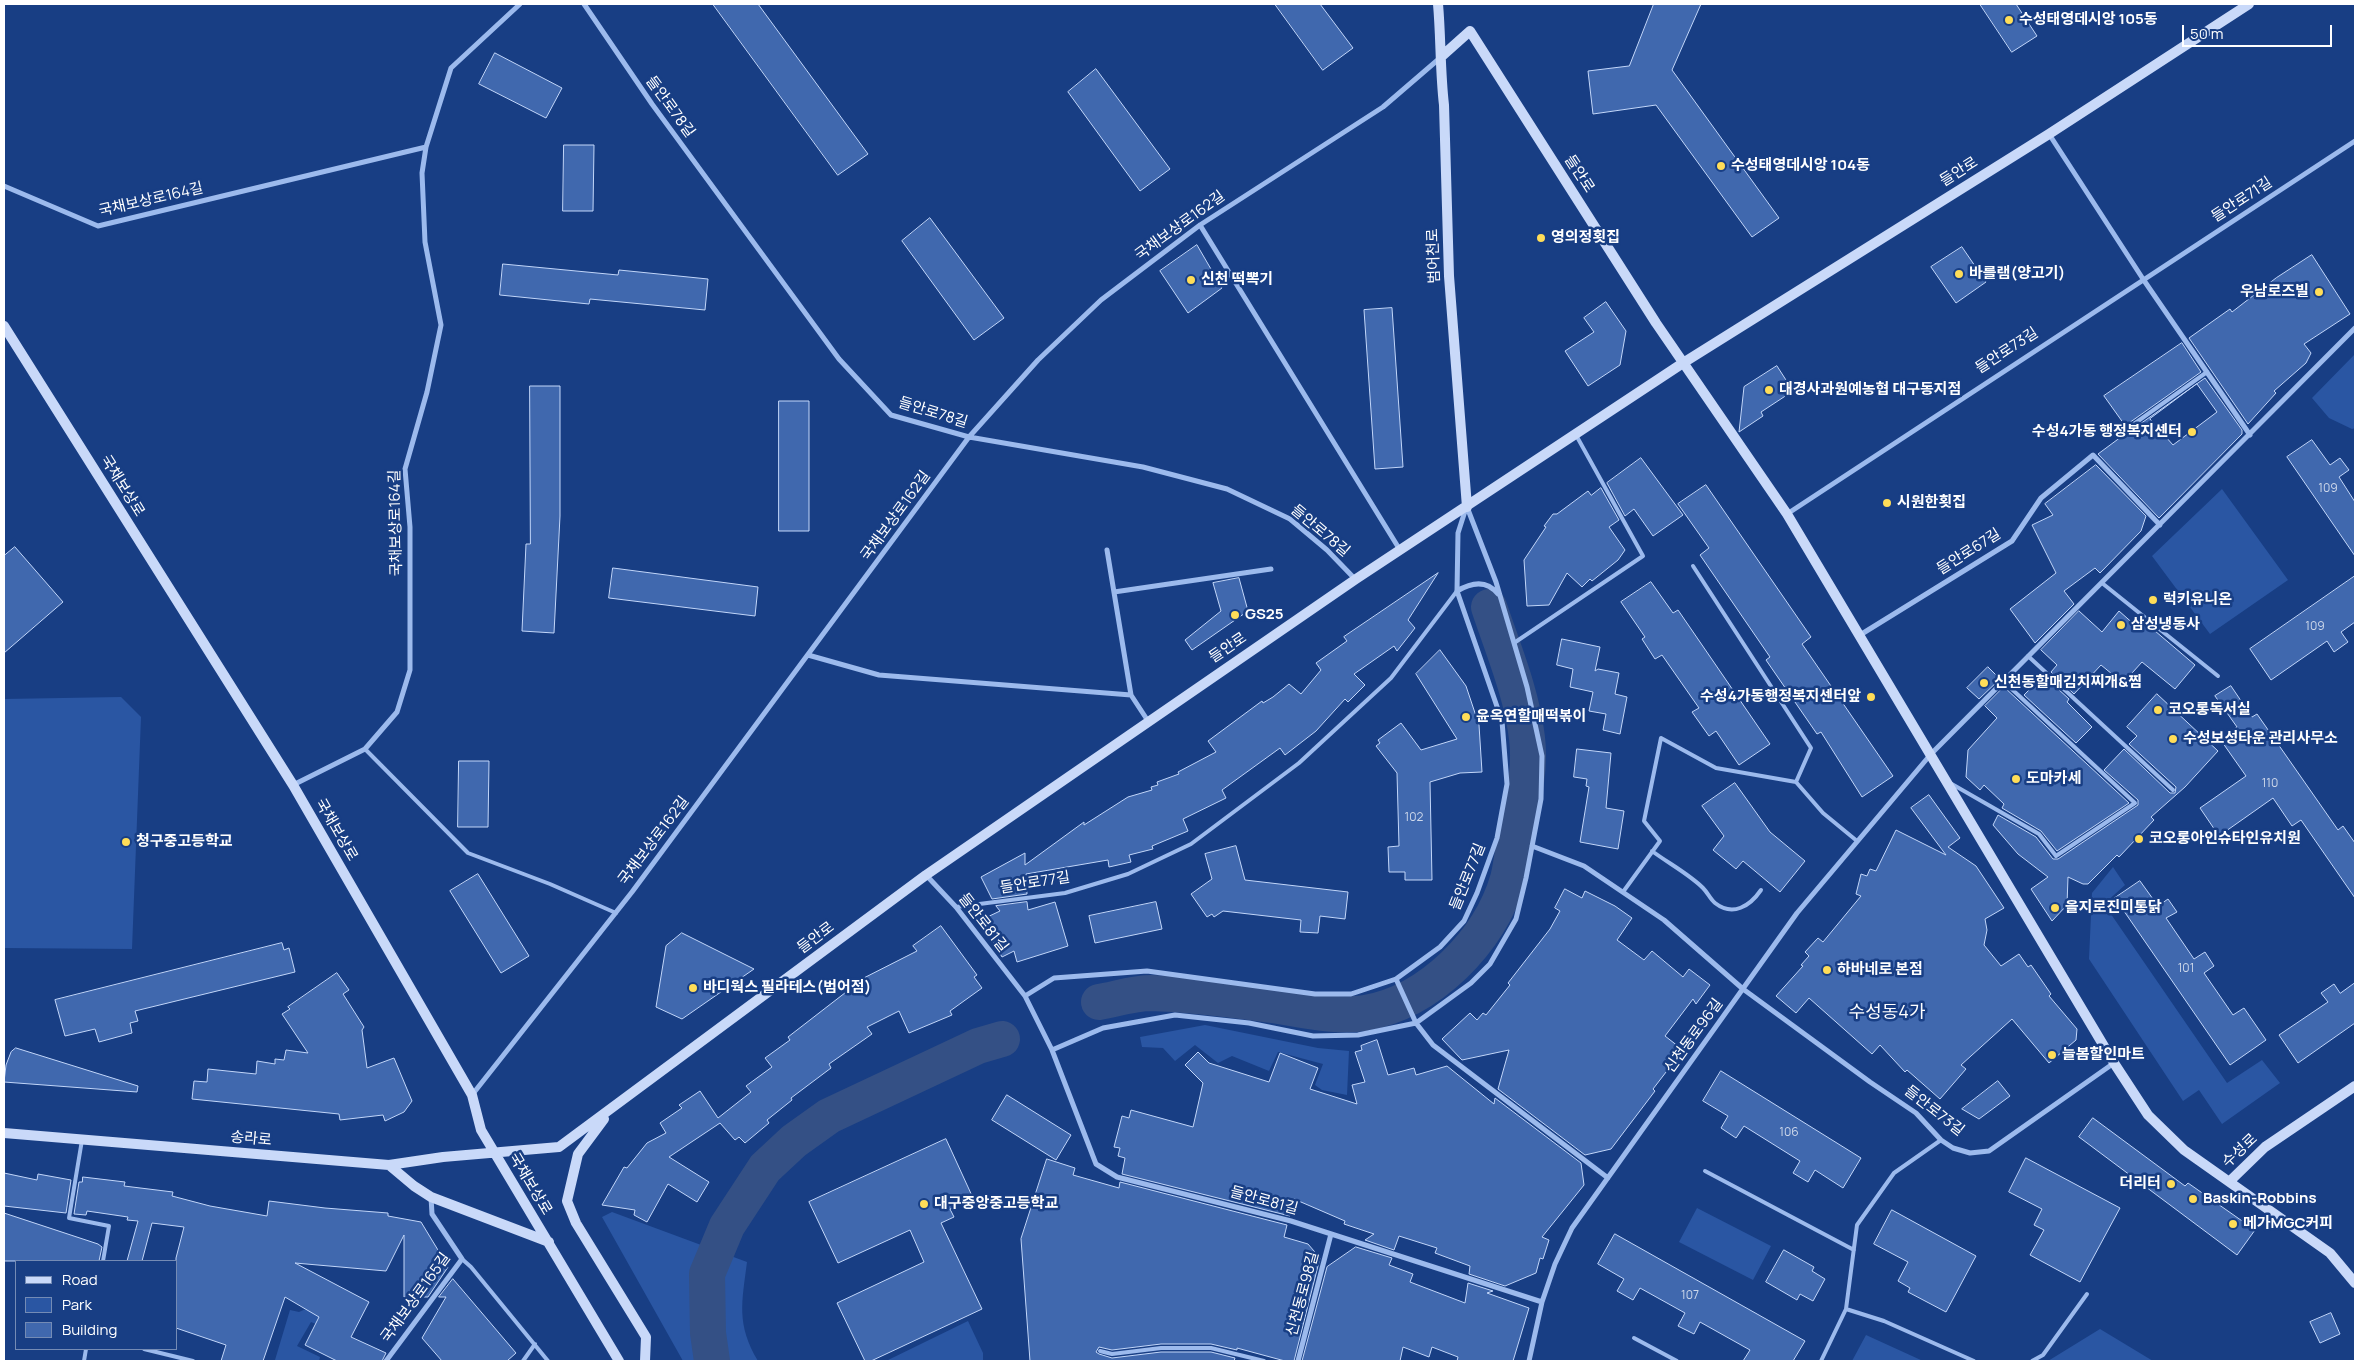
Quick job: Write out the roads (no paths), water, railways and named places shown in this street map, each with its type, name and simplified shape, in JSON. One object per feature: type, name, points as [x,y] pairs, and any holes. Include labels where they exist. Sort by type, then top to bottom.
[{"type":"main road","name":"범어천로","points":[[1438,4],[1442,56],[1449,276],[1467,507]]},
{"type":"main road","name":"들안로","points":[[494,1153],[559,1147],[926,875],[1356,579],[1683,363],[2049,134],[2249,4]]},
{"type":"main road","name":"들안로","points":[[1442,56],[1470,31],[1683,363]]},
{"type":"main road","name":"국채보상로","points":[[4,326],[293,786],[472,1095],[481,1130],[494,1153],[619,1361]]},
{"type":"main road","points":[[1683,363],[1787,514],[2114,1063],[2148,1115],[2184,1150],[2230,1181]]},
{"type":"main road","name":"수성로","points":[[2355,1086],[2265,1147],[2230,1181],[2330,1253],[2355,1283]]},
{"type":"main road","points":[[610,1110],[578,1154],[567,1201],[576,1223],[646,1337],[645,1361]]},
{"type":"main road","name":"송라로","points":[[4,1133],[389,1166],[443,1157],[494,1153]]},
{"type":"main road","points":[[389,1166],[431,1197],[549,1242]]},
{"type":"street","name":"국채보상로164길","points":[[293,786],[365,749],[397,712],[410,670],[410,527],[405,469],[427,392],[441,325],[425,242],[422,173],[426,147],[450,68],[520,4]]},
{"type":"street","name":"들안로78길","points":[[584,4],[652,104],[839,359],[891,415],[969,436],[1143,467],[1227,488],[1290,519],[1327,550],[1356,579]]},
{"type":"street","name":"국채보상로162길","points":[[472,1095],[616,913],[969,436],[1038,360],[1101,300],[1200,225],[1383,108],[1442,56]]},
{"type":"street","points":[[2049,134],[2143,279],[2250,435]]},
{"type":"street","name":"들안로71길","points":[[2143,279],[2355,141]]},
{"type":"street","name":"국채보상로164길","points":[[4,186],[98,226],[426,147]]},
{"type":"street","points":[[1200,225],[1400,551]]},
{"type":"street","name":"들안로73길","points":[[1787,514],[2143,279]]},
{"type":"street","points":[[1931,754],[2355,328]]},
{"type":"street","name":"들안로67길","points":[[1859,636],[2012,541],[2041,498],[2093,455],[2160,525]]},
{"type":"street","points":[[1052,1050],[1103,1028],[1175,1015],[1249,1023],[1314,1036],[1358,1035],[1416,1023],[1471,983],[1490,964],[1516,919],[1541,799],[1542,756],[1527,687],[1501,597],[1467,507]]},
{"type":"street","name":"들안로77길","points":[[1025,996],[1054,978],[1147,971],[1315,994],[1351,994],[1396,979],[1440,947],[1464,921],[1477,893],[1497,838],[1507,784],[1502,721],[1457,591],[1458,533],[1467,507]]},
{"type":"street","points":[[1107,550],[1131,695],[1148,721]]},
{"type":"street","points":[[1114,592],[1271,569]]},
{"type":"street","points":[[1457,591],[1466,586],[1479,583],[1492,586],[1501,597]]},
{"type":"street","points":[[808,656],[879,675],[1131,695]]},
{"type":"street","name":"신천동로96길","points":[[1529,1361],[1542,1302],[1555,1264],[1572,1228],[1797,913],[1931,754]]},
{"type":"street","name":"들안로73길","points":[[1532,846],[1584,866],[1664,920],[1743,989],[1870,1082],[1916,1113],[1941,1140],[1953,1148],[1970,1153],[1988,1151],[2114,1063]]},
{"type":"street","name":"들안로81길","points":[[926,875],[956,907],[1025,996],[1052,1050],[1096,1164],[1117,1177],[1165,1190],[1226,1203],[1331,1234],[1542,1302]]},
{"type":"street","points":[[1396,979],[1416,1023],[1433,1044],[1608,1178]]},
{"type":"street","name":"국채보상로165길","points":[[386,1361],[462,1259],[432,1214],[431,1197]]},
{"type":"street","name":"신천동로98길","points":[[1298,1361],[1331,1234]]},
{"type":"lane","points":[[2131,426],[2207,372]]},
{"type":"lane","points":[[1514,643],[1643,556],[1575,434]]},
{"type":"lane","points":[[1693,566],[1811,748],[1796,782]]},
{"type":"lane","points":[[2102,583],[2218,676]]},
{"type":"lane","name":"들안로77길","points":[[956,907],[1065,893],[1128,874],[1191,844],[1299,762],[1390,678],[1457,591]]},
{"type":"lane","points":[[2028,656],[2173,790]]},
{"type":"lane","points":[[1946,780],[2039,834],[2056,856],[2135,803],[2003,682]]},
{"type":"lane","points":[[1623,892],[1660,841],[1644,821],[1661,738],[1716,768],[1796,782],[1823,813],[1857,841]]},
{"type":"lane","points":[[365,749],[468,853],[550,884],[616,913]]},
{"type":"lane","points":[[1652,852],[1703,888],[1714,902],[1722,908],[1733,910],[1742,908],[1756,897],[1760,890]]},
{"type":"lane","points":[[82,1140],[69,1218],[109,1226],[102,1260]]},
{"type":"lane","points":[[1820,1361],[1846,1308],[1857,1225],[1894,1173],[1941,1140]]},
{"type":"lane","points":[[1705,1171],[1854,1250]]},
{"type":"lane","points":[[462,1259],[471,1267],[548,1361]]},
{"type":"lane","points":[[2032,1361],[2044,1356],[2087,1294]]},
{"type":"lane","points":[[1846,1308],[1884,1321],[1974,1361]]},
{"type":"lane","points":[[1634,1338],[1677,1361]]},
{"type":"lane","points":[[523,1361],[535,1344]]},
{"type":"lane","points":[[1100,1351],[1112,1354],[1161,1348],[1211,1348],[1264,1361]]},
{"type":"lane","points":[[148,1350],[193,1361]]},
{"type":"waterway","points":[[1099,1002],[1151,993],[1236,1000],[1314,1012],[1365,1013],[1389,1007],[1412,996],[1434,982],[1454,965],[1472,946],[1487,925],[1508,879],[1527,773],[1528,750],[1525,721],[1489,607]]},
{"type":"waterway","points":[[712,1361],[708,1333],[707,1274],[727,1226],[765,1168],[794,1141],[829,1116],[978,1046],[1002,1039]]},
{"type":"place","name":"수성태영데시앙 105동","points":[[2009,20]]},
{"type":"place","name":"수성태영데시앙 104동","points":[[1721,166]]},
{"type":"place","name":"영의정횟집","points":[[1541,238]]},
{"type":"place","name":"바를램(양고기)","points":[[1959,274]]},
{"type":"place","name":"신천 떡뽁기","points":[[1191,280]]},
{"type":"place","name":"우남로즈빌","points":[[2319,292]]},
{"type":"place","name":"대경사과원예농협 대구동지점","points":[[1769,390]]},
{"type":"place","name":"수성4가동 행정복지센터","points":[[2192,432]]},
{"type":"place","name":"시원한횟집","points":[[1887,503]]},
{"type":"place","name":"럭키유니온","points":[[2153,600]]},
{"type":"place","name":"GS25","points":[[1235,615]]},
{"type":"place","name":"삼성냉동사","points":[[2121,625]]},
{"type":"place","name":"신천동할매김치찌개&찜","points":[[1984,683]]},
{"type":"place","name":"수성4가동행정복지센터앞","points":[[1871,697]]},
{"type":"place","name":"코오롱독서실","points":[[2158,710]]},
{"type":"place","name":"윤옥연할매떡볶이","points":[[1466,717]]},
{"type":"place","name":"수성보성타운 관리사무소","points":[[2173,739]]},
{"type":"place","name":"도마카세","points":[[2016,779]]},
{"type":"place","name":"코오롱아인슈타인유치원","points":[[2139,839]]},
{"type":"place","name":"청구중고등학교","points":[[126,842]]},
{"type":"place","name":"을지로진미통닭","points":[[2055,908]]},
{"type":"place","name":"하바네로 본점","points":[[1827,970]]},
{"type":"place","name":"바디웍스 필라테스(범어점)","points":[[693,988]]},
{"type":"place","name":"늘봄할인마트","points":[[2052,1055]]},
{"type":"place","name":"더리터","points":[[2171,1184]]},
{"type":"place","name":"Baskin-Robbins","points":[[2193,1199]]},
{"type":"place","name":"대구중앙중고등학교","points":[[924,1204]]},
{"type":"place","name":"메가MGC커피","points":[[2233,1224]]},
{"type":"district","name":"수성동4가","points":[[1887,1013]]}]
